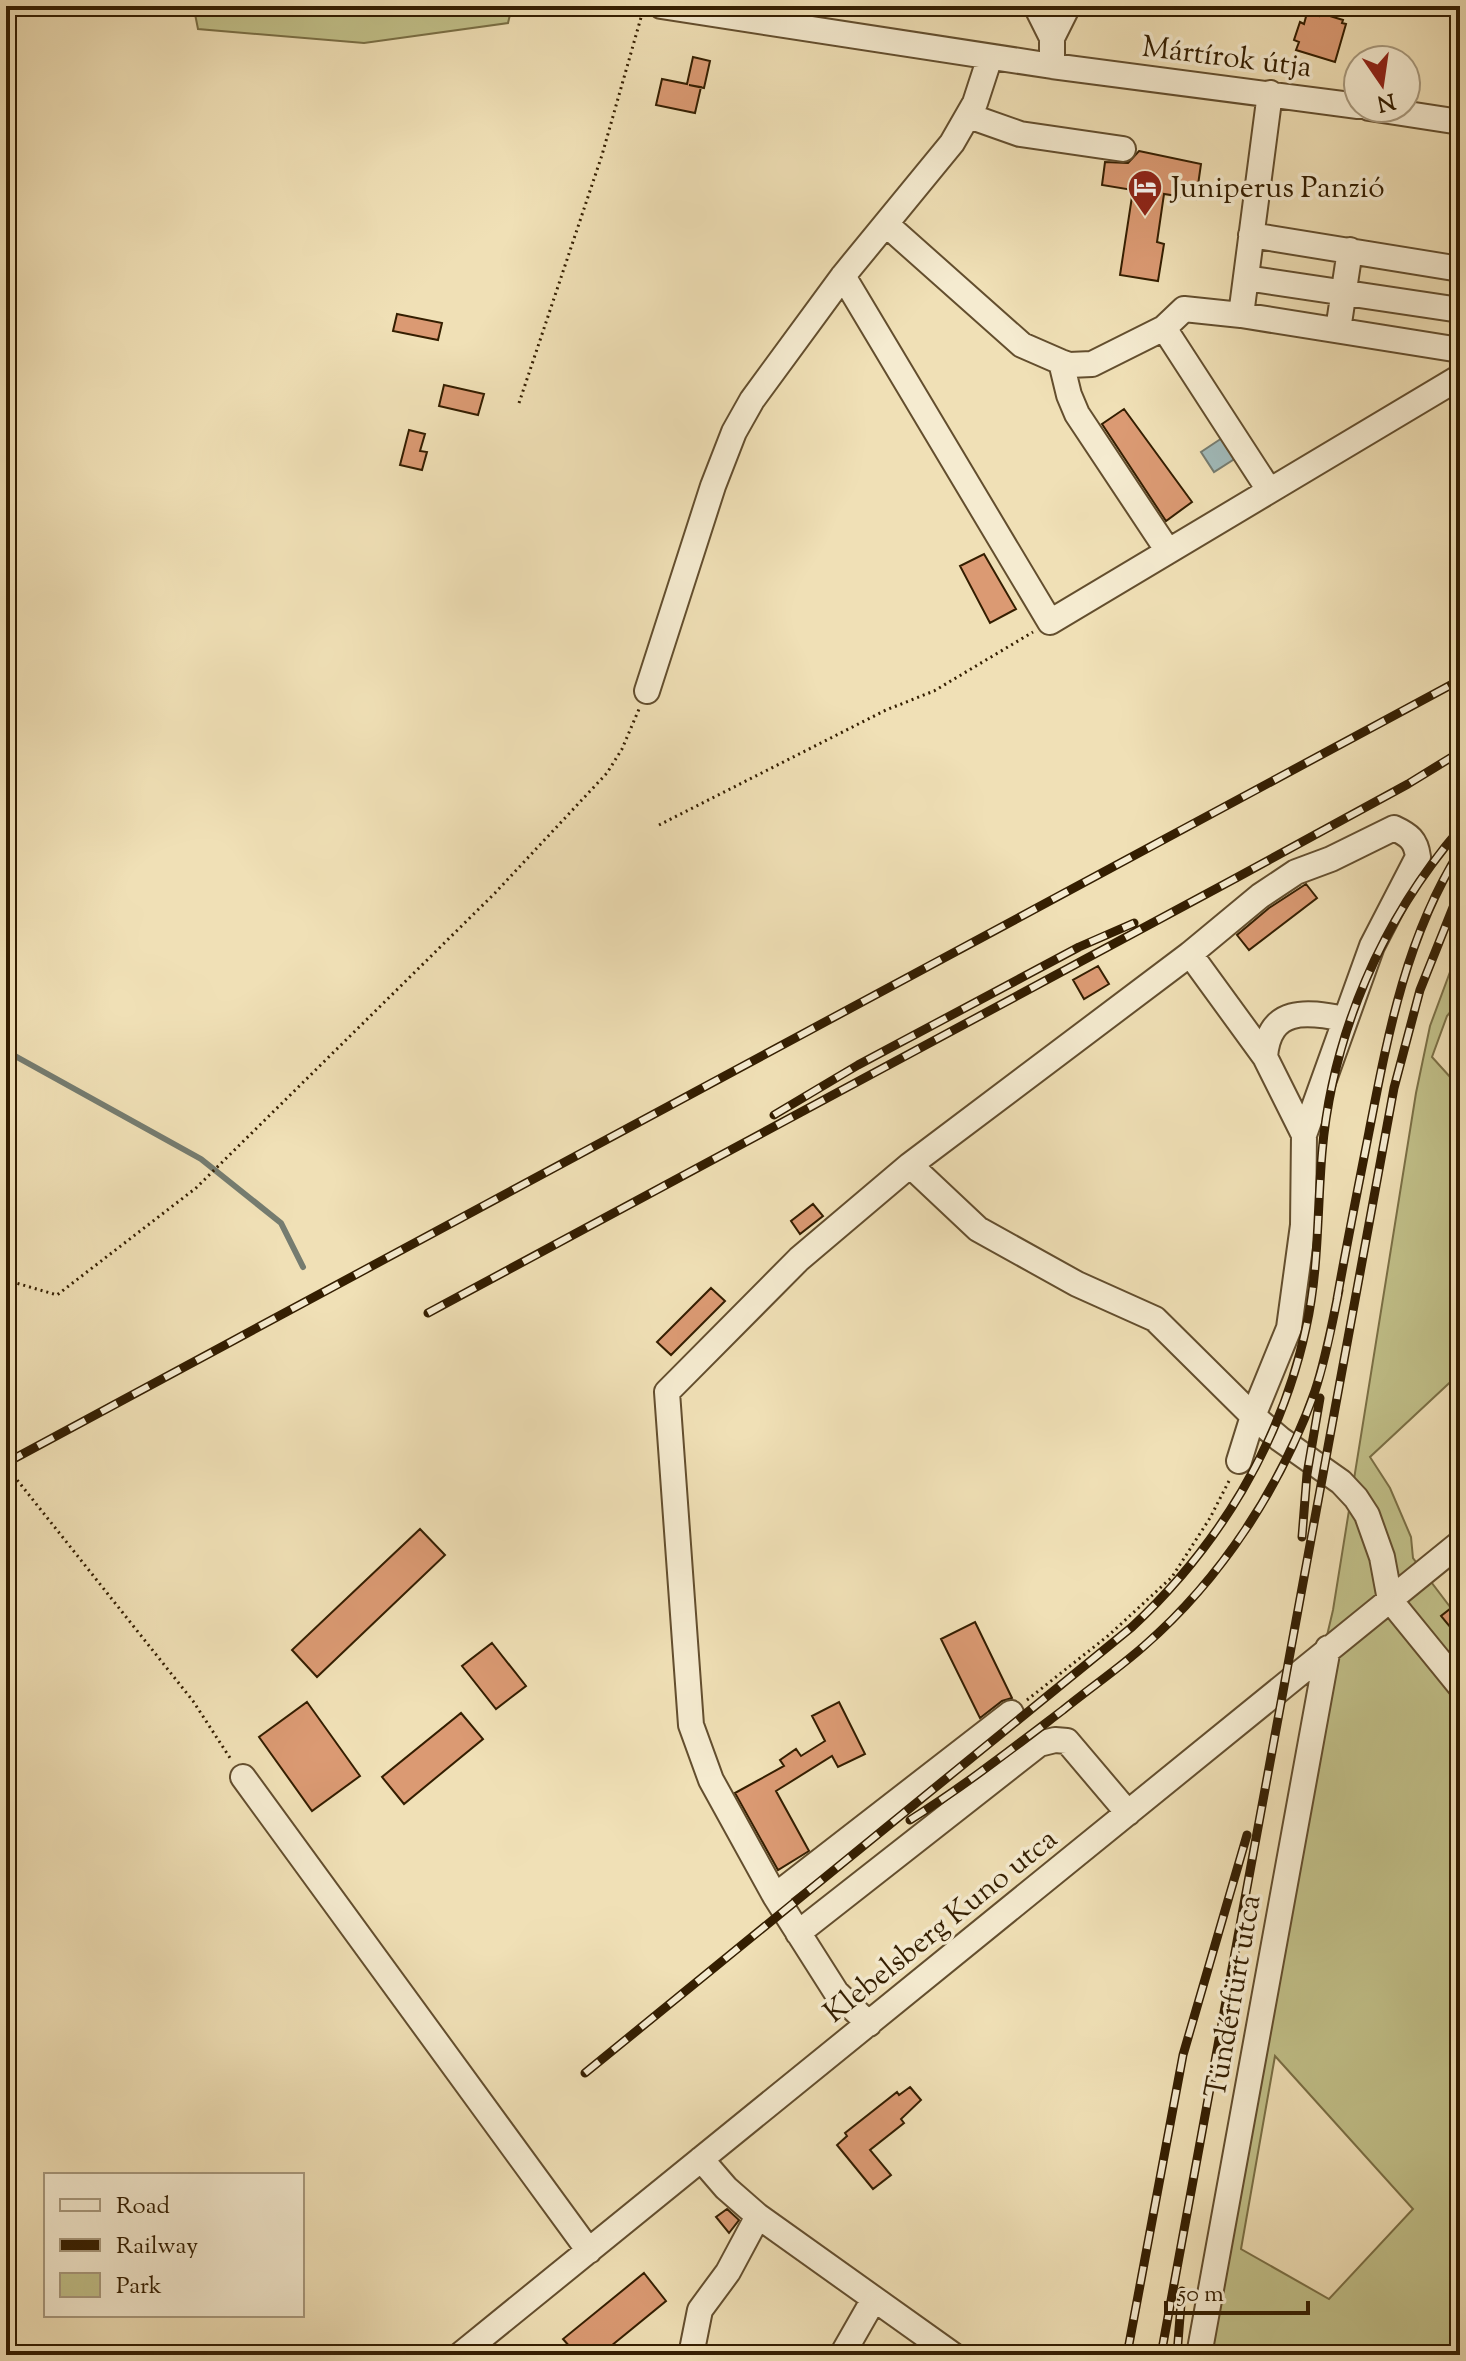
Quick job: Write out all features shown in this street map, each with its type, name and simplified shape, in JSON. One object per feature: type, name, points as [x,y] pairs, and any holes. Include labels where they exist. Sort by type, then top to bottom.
[{"type":"street","name":"Mártírok útja","points":[[661,6],[1052,66],[1342,104]]},
{"type":"street","points":[[1036,6],[1052,38],[1052,66]]},
{"type":"street","points":[[1052,38],[1068,6]]},
{"type":"street","points":[[647,691],[713,486],[734,432],[752,400],[843,276],[952,143],[969,116],[990,57]]},
{"type":"street","points":[[1241,315],[1270,93]]},
{"type":"street","points":[[969,116],[1020,134],[1123,149]]},
{"type":"street","points":[[1422,116],[1460,122]]},
{"type":"street","points":[[887,225],[1022,345],[1061,362],[1081,366],[1092,364],[1164,328],[1184,309],[1241,315],[1458,350],[1460,321]]},
{"type":"street","points":[[1251,235],[1460,269]]},
{"type":"street","points":[[1338,330],[1350,250]]},
{"type":"street","points":[[843,276],[1050,622],[1460,377]]},
{"type":"street","points":[[1246,278],[1460,310]]},
{"type":"street","points":[[1164,328],[1269,490]]},
{"type":"street","points":[[1061,362],[1077,414],[1168,551]]},
{"type":"street","points":[[869,2024],[836,1992],[775,1896],[711,1780],[691,1725],[667,1392],[799,1259],[910,1165],[1190,954],[1260,896],[1296,872],[1331,859],[1394,828],[1411,836],[1418,857],[1372,946],[1304,1135],[1303,1225],[1289,1328],[1253,1416],[1239,1461]]},
{"type":"street","points":[[1190,954],[1265,1057],[1304,1135]]},
{"type":"street","points":[[1265,1057],[1266,1042],[1283,1020],[1299,1013],[1344,1019]]},
{"type":"street","points":[[910,1165],[978,1229],[1077,1284],[1155,1319],[1253,1416],[1341,1482],[1356,1498],[1376,1536],[1390,1600],[1460,1686]]},
{"type":"street","name":"Klebelsberg Kuno utca","points":[[460,2355],[1460,1543]]},
{"type":"street","name":"Tündérfürt utca","points":[[1199,2355],[1328,1648]]},
{"type":"street","points":[[775,1896],[1011,1713]]},
{"type":"street","points":[[798,1933],[1039,1744],[1067,1741],[1128,1813]]},
{"type":"street","points":[[243,1777],[589,2251]]},
{"type":"street","points":[[701,2159],[726,2188],[758,2216],[953,2355]]},
{"type":"street","points":[[691,2355],[700,2310],[728,2272],[758,2216]]},
{"type":"street","points":[[842,2355],[874,2299]]},
{"type":"path","points":[[519,403],[602,155],[644,6]]},
{"type":"path","points":[[659,825],[886,710],[934,691],[1050,622]]},
{"type":"path","points":[[6,1280],[57,1295],[208,1177],[495,893],[607,773],[622,749],[647,691]]},
{"type":"path","points":[[1011,1713],[1109,1635],[1172,1577],[1210,1518],[1239,1461]]},
{"type":"path","points":[[6,1466],[193,1701],[243,1777]]},
{"type":"path","points":[[6,1482],[14,1479]]},
{"type":"green space","points":[[328,6],[512,6],[508,23],[364,43],[198,29],[195,14],[291,16]]},
{"type":"green space","points":[[1460,945],[1460,1000],[1447,1016],[1432,1057],[1460,1088],[1460,1373],[1370,1457],[1390,1488],[1411,1537],[1413,1558],[1460,1620],[1460,2355],[1191,2355],[1289,1797],[1333,1610],[1416,1093],[1430,1026]],"holes":[[[1275,2056],[1413,2209],[1329,2299],[1241,2249]]]},
{"type":"water","points":[[1222,438],[1236,458],[1214,472],[1201,452]]},
{"type":"building","points":[[1307,13],[1319,16],[1320,13],[1343,20],[1342,23],[1346,24],[1335,62],[1296,50],[1299,42],[1294,40],[1300,22],[1304,24]]},
{"type":"building","points":[[693,57],[710,61],[695,113],[656,105],[662,79],[687,84]]},
{"type":"building","name":"Juniperus Panzió","points":[[1139,151],[1201,164],[1196,199],[1164,194],[1157,242],[1164,244],[1158,281],[1120,275],[1133,190],[1102,185],[1105,162],[1128,163]]},
{"type":"building","points":[[397,314],[442,323],[438,340],[393,331]]},
{"type":"building","points":[[444,385],[484,394],[478,415],[439,406]]},
{"type":"building","points":[[1124,409],[1192,502],[1166,521],[1102,424]]},
{"type":"building","points":[[409,430],[425,434],[420,451],[427,452],[422,470],[400,465]]},
{"type":"building","points":[[984,554],[1016,609],[990,623],[960,566]]},
{"type":"building","points":[[1306,884],[1317,898],[1249,950],[1237,935],[1269,908]]},
{"type":"building","points":[[1098,966],[1109,984],[1084,999],[1073,980]]},
{"type":"building","points":[[813,1204],[823,1216],[800,1234],[791,1221]]},
{"type":"building","points":[[711,1288],[725,1301],[671,1355],[657,1342]]},
{"type":"building","points":[[420,1529],[445,1555],[317,1677],[292,1650]]},
{"type":"building","points":[[1460,1601],[1460,1639],[1441,1616]]},
{"type":"building","points":[[975,1622],[1012,1698],[1002,1701],[980,1718],[941,1639]]},
{"type":"building","points":[[492,1643],[526,1686],[496,1709],[462,1666]]},
{"type":"building","points":[[307,1702],[360,1776],[312,1811],[259,1737]]},
{"type":"building","points":[[839,1702],[865,1754],[838,1767],[832,1756],[776,1791],[809,1851],[778,1870],[735,1793],[784,1766],[780,1760],[796,1749],[801,1756],[825,1741],[812,1716]]},
{"type":"building","points":[[461,1713],[483,1739],[404,1804],[382,1777]]},
{"type":"building","points":[[910,2087],[921,2100],[901,2119],[904,2123],[870,2150],[891,2175],[873,2189],[837,2145],[847,2136],[845,2133],[897,2092],[899,2095]]},
{"type":"building","points":[[727,2209],[739,2220],[729,2233],[716,2217]]},
{"type":"building","points":[[644,2273],[666,2301],[600,2355],[577,2355],[563,2339]]},
{"type":"waterway","points":[[6,1051],[201,1159],[281,1223],[303,1267]]},
{"type":"railway","points":[[6,1463],[1460,680]]},
{"type":"railway","points":[[428,1313],[1236,878],[1460,752]]},
{"type":"railway","points":[[585,2073],[1132,1627],[1192,1563],[1218,1528],[1263,1452],[1295,1371],[1313,1284],[1328,1109],[1349,1022],[1385,940],[1407,901],[1460,829]]},
{"type":"railway","points":[[1337,1299],[1401,987],[1426,917],[1460,851]]},
{"type":"railway","points":[[1161,2355],[1394,1088],[1420,990],[1460,890]]},
{"type":"railway","points":[[774,1115],[858,1065],[1079,947],[1134,923]]},
{"type":"railway","points":[[910,1820],[988,1767],[1134,1654],[1172,1620],[1223,1561],[1266,1496],[1301,1427],[1322,1366],[1339,1290]]},
{"type":"railway","points":[[1302,1537],[1307,1474],[1320,1398]]},
{"type":"railway","points":[[1127,2355],[1183,2055],[1247,1835]]},
{"type":"railway","points":[[1177,2355],[1182,2291]]},
{"type":"place","name":"Juniperus Panzió","points":[[1145,218]]}]
